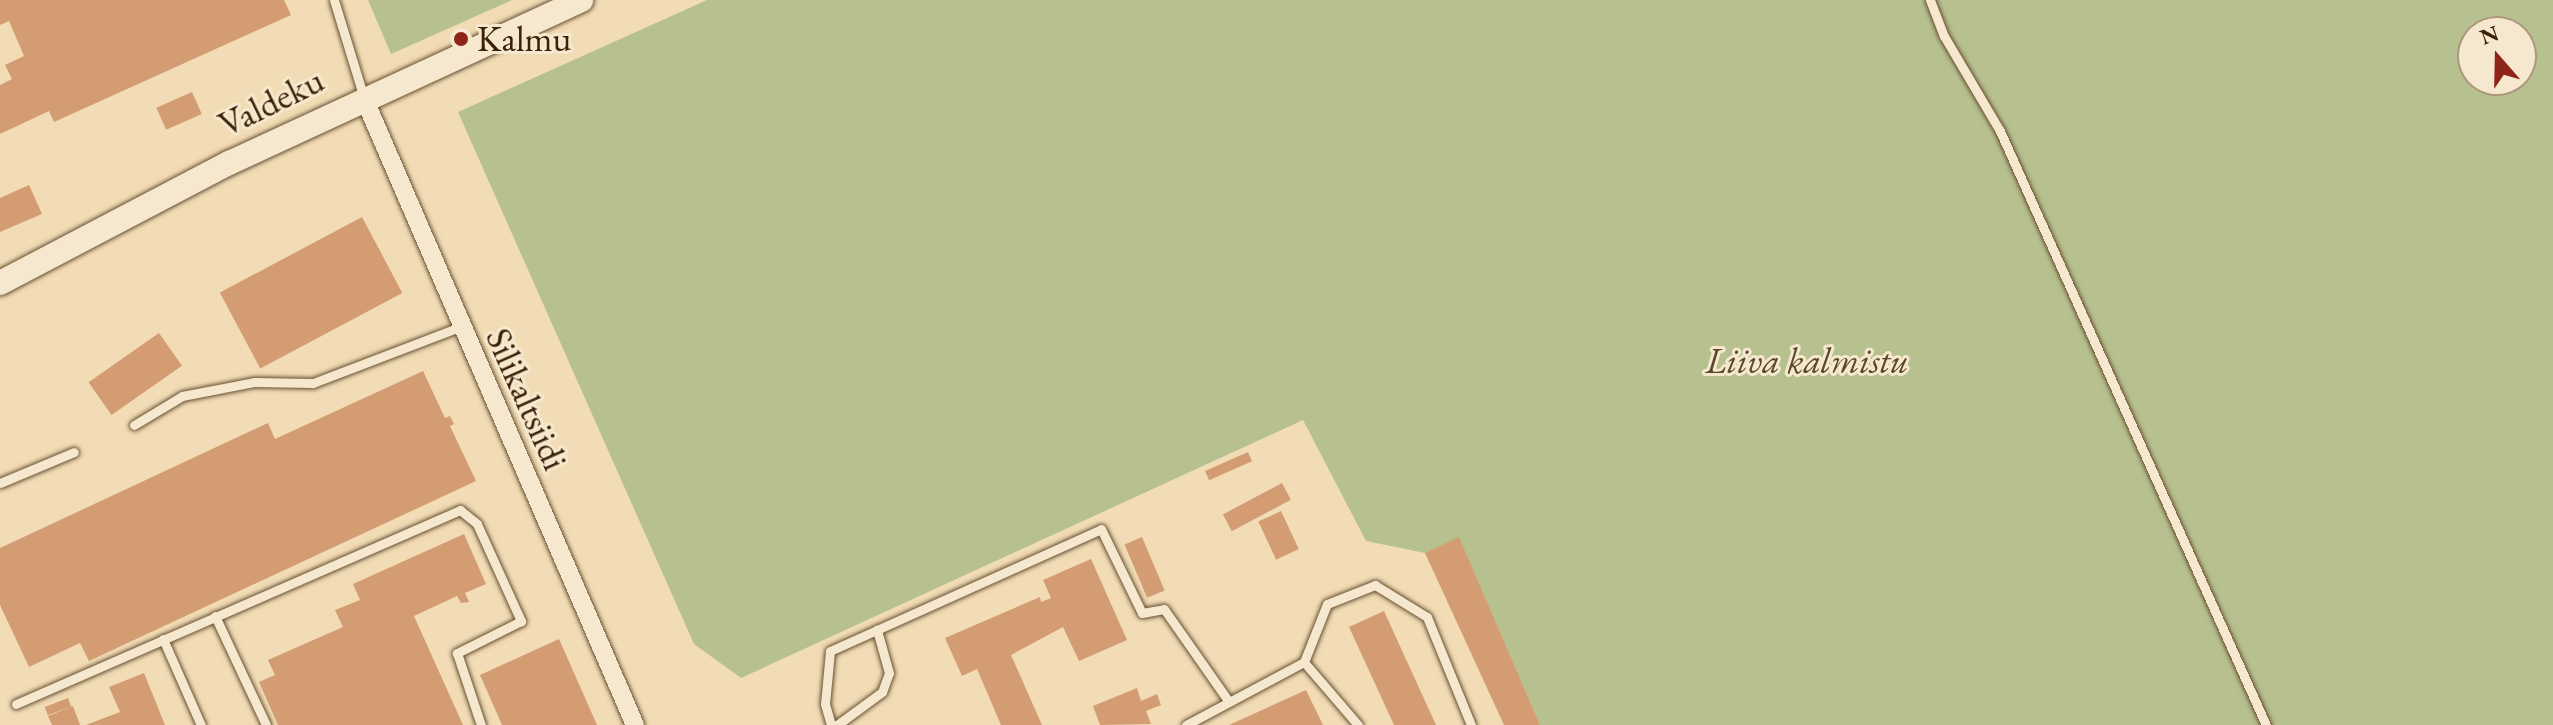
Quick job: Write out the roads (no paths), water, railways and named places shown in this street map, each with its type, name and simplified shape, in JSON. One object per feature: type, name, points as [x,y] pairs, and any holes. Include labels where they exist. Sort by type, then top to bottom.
[{"type":"street","name":"Valdeku","points":[[0,283],[70,243],[364,98],[581,0]]},
{"type":"street","name":"Silikaltsiidi","points":[[364,98],[460,327],[635,725]]},
{"type":"lane","points":[[334,0],[364,98]]},
{"type":"lane","points":[[1930,0],[1944,36],[2000,131],[2266,725]]},
{"type":"lane","points":[[134,425],[182,396],[254,382],[313,383],[460,327]]},
{"type":"lane","points":[[0,483],[74,452]]},
{"type":"lane","points":[[16,704],[460,510],[477,524],[521,621],[457,653],[481,725]]},
{"type":"lane","points":[[877,630],[889,673],[882,692],[834,725],[825,704],[830,651],[1101,529],[1142,613],[1164,609],[1229,702]]},
{"type":"lane","points":[[1186,725],[1304,662],[1327,604],[1375,585],[1427,617],[1471,725]]},
{"type":"lane","points":[[215,616],[266,725]]},
{"type":"lane","points":[[163,639],[201,725]]},
{"type":"lane","points":[[1304,662],[1358,725]]},
{"type":"place","name":"Kalmu","points":[[461,39]]},
{"type":"park label","name":"Liiva kalmistu","points":[[1807,361]]}]
